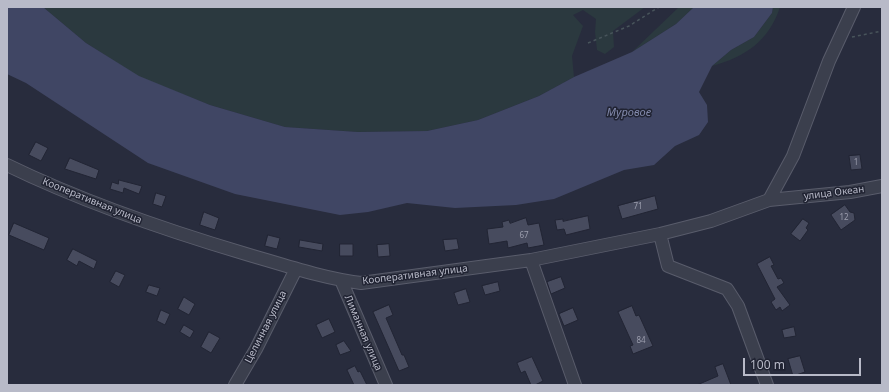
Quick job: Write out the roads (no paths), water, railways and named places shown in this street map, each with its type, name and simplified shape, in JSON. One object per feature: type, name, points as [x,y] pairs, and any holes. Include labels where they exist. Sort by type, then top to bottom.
[{"type":"street","points":[[769,200],[793,156],[828,61],[854,7]]},
{"type":"street","name":"Кооперативная улица","points":[[7,165],[59,189],[185,236],[296,269],[341,280],[361,283],[531,260],[660,234],[711,221],[769,200],[786,198]]},
{"type":"street","name":"улица Океан","points":[[786,198],[850,192],[882,186]]},
{"type":"street","points":[[660,234],[668,266],[726,289],[738,306],[767,385]]},
{"type":"street","points":[[531,260],[575,385]]},
{"type":"street","name":"Целинная улица","points":[[235,385],[256,349],[296,269]]},
{"type":"street","name":"Лиманная улица","points":[[341,280],[386,385]]},
{"type":"water","name":"Муровое","points":[[7,7],[43,7],[86,43],[139,76],[210,105],[285,127],[358,132],[427,131],[478,120],[539,96],[574,77],[632,52],[676,24],[694,7],[773,7],[772,13],[754,37],[731,50],[712,66],[699,92],[707,105],[708,122],[699,135],[675,146],[654,165],[624,170],[554,199],[516,205],[455,208],[407,203],[368,212],[340,215],[235,194],[148,163],[26,83],[7,74]]}]
